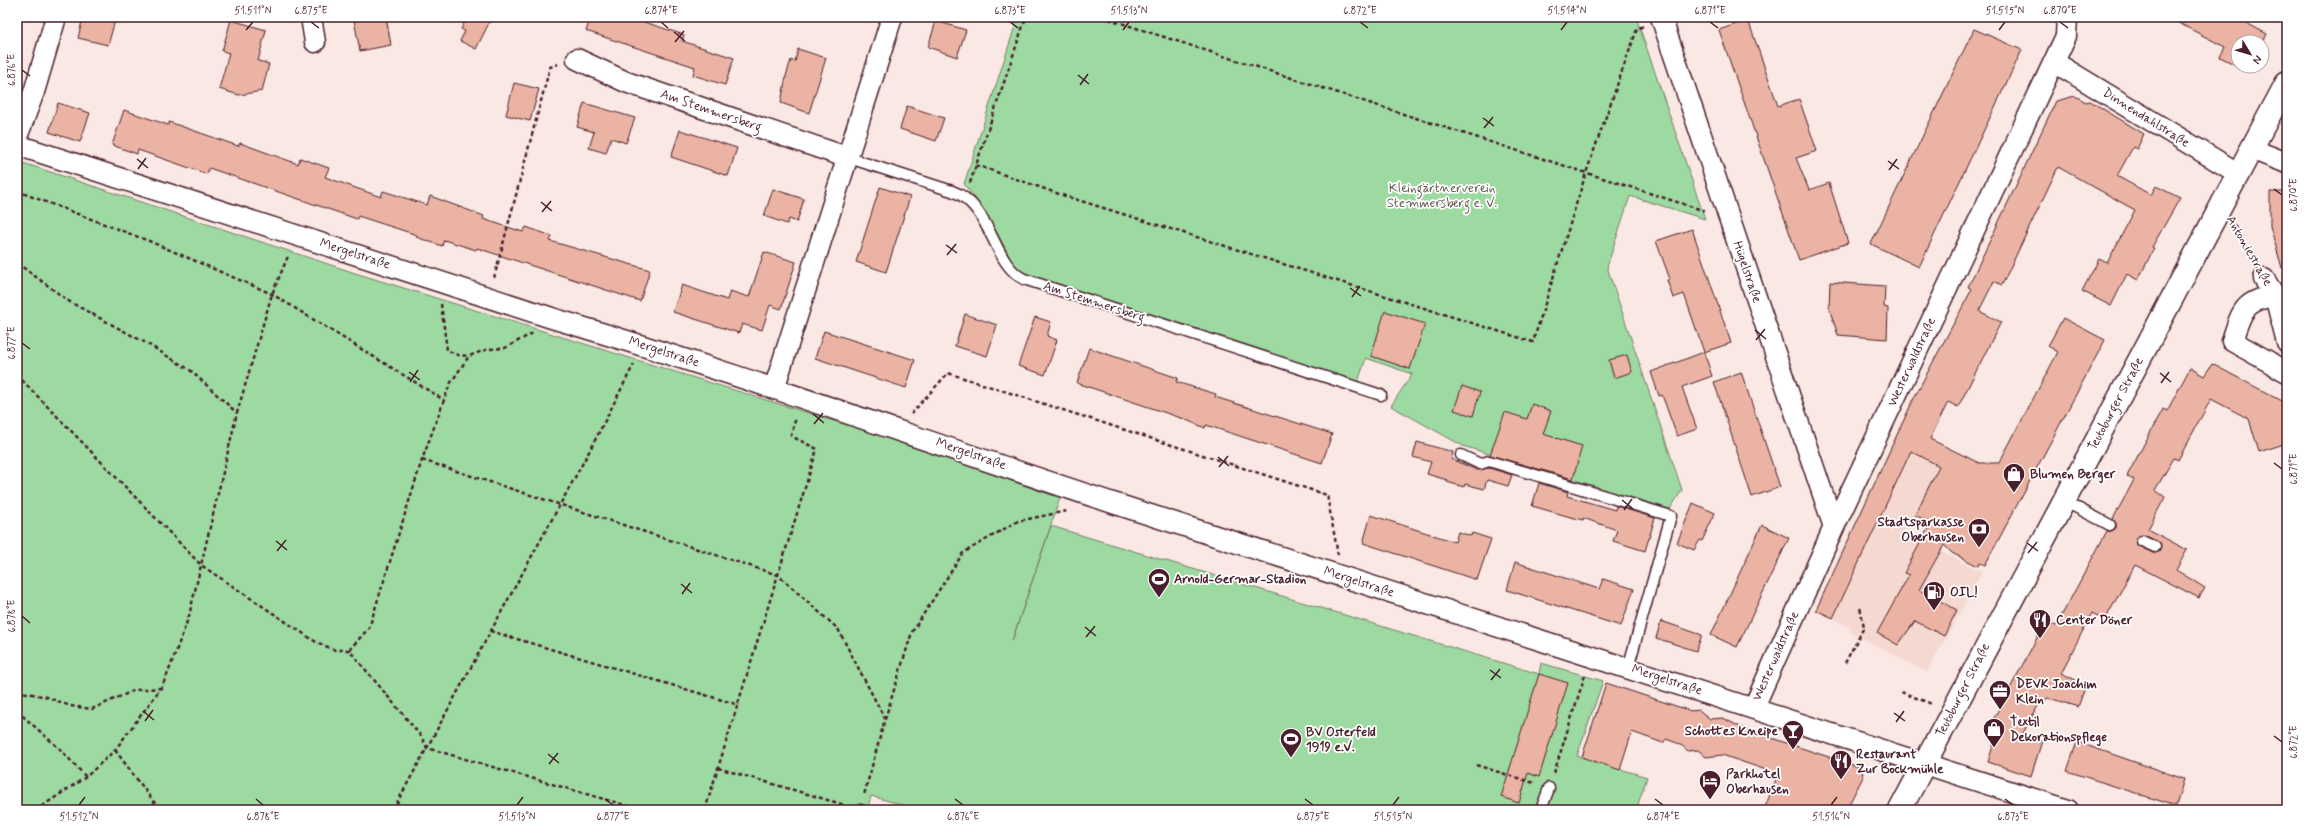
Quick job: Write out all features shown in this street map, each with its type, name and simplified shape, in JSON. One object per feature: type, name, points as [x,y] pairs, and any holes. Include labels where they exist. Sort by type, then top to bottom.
[{"type":"main road","name":"Teutoburger Straße","points":[[1900,810],[1926,764],[1951,712],[2223,206],[2251,149],[2287,82]]},
{"type":"street","points":[[17,137],[34,92],[56,17]]},
{"type":"street","points":[[311,17],[315,42]]},
{"type":"street","points":[[774,389],[846,157],[892,17]]},
{"type":"street","name":"Westerwaldstraße","points":[[1754,707],[1834,527],[2066,36],[2067,17]]},
{"type":"street","name":"Hügelstraße","points":[[1652,21],[1728,218],[1834,527]]},
{"type":"street","name":"Am Stemmersberg","points":[[577,59],[626,82],[846,157]]},
{"type":"street","name":"Dinnendahlstraße","points":[[2054,62],[2239,174]]},
{"type":"street","name":"Mergelstraße","points":[[17,144],[296,236],[643,345],[897,429],[1113,503],[1754,707],[2068,810]]},
{"type":"street","points":[[2251,149],[2287,163]]},
{"type":"street","name":"Antoniestraße","points":[[2264,279],[2274,296],[2287,343]]},
{"type":"street","points":[[2274,296],[2261,297],[2249,304],[2242,311],[2232,341],[2287,372]]},
{"type":"lane","name":"Am Stemmersberg","points":[[846,157],[952,191],[965,197],[985,223],[1014,274],[1381,395]]},
{"type":"lane","points":[[1461,455],[1480,464],[1489,461],[1671,516],[1628,668]]},
{"type":"lane","points":[[2064,501],[2110,524]]},
{"type":"lane","points":[[2142,541],[2155,548]]},
{"type":"lane","points":[[1541,810],[1549,788]]},
{"type":"path","points":[[965,197],[1026,17]]},
{"type":"path","points":[[1102,17],[1728,218]]},
{"type":"path","points":[[976,165],[1065,196],[1533,342],[1586,173],[1637,30],[1652,21]]},
{"type":"path","points":[[489,296],[550,67],[577,59]]},
{"type":"path","points":[[17,190],[149,241],[272,294],[444,400]]},
{"type":"path","name":"Antoniestraße","points":[[2223,206],[2264,279]]},
{"type":"path","points":[[36,810],[86,777],[115,750],[161,688],[189,616],[237,413],[272,294],[296,236]]},
{"type":"path","points":[[17,263],[70,302],[146,342],[190,370],[237,413]]},
{"type":"path","points":[[437,280],[447,350],[458,355],[469,356],[488,349],[505,348],[525,338],[555,318]]},
{"type":"path","points":[[393,810],[624,386],[643,345]]},
{"type":"path","points":[[17,375],[201,565],[316,642],[335,650],[349,650],[369,628],[422,460],[444,400],[450,384],[469,356]]},
{"type":"path","points":[[897,429],[948,373],[1327,495],[1341,576]]},
{"type":"path","points":[[705,810],[817,449],[791,436],[795,421]]},
{"type":"path","points":[[422,460],[778,575],[838,629],[885,720]]},
{"type":"path","points":[[718,768],[860,810],[885,720],[912,632],[962,553],[1018,521],[1070,510]]},
{"type":"path","points":[[1845,663],[1864,628],[1860,607]]},
{"type":"path","points":[[490,631],[738,705]]},
{"type":"path","points":[[349,650],[421,736],[427,748],[642,810]]},
{"type":"path","points":[[17,691],[47,697],[70,706],[92,709],[135,690],[161,688]]},
{"type":"path","points":[[1901,692],[1951,712]]},
{"type":"path","points":[[1558,762],[1577,698]]},
{"type":"path","points":[[17,711],[60,749],[86,777]]},
{"type":"path","points":[[115,750],[160,810]]},
{"type":"path","points":[[1476,765],[1549,788]]},
{"type":"shaded area","name":"OIL!","points":[[1911,451],[1939,466],[1915,515],[1904,532],[1982,572],[1927,672],[1850,632],[1852,629],[1833,618]]},
{"type":"green space","name":"Kleingärtnerverein Stemmersberg e. V.","points":[[1018,17],[1636,17],[1705,219],[1630,196],[1607,267],[1682,490],[1670,509],[1463,446],[1391,406],[1412,374],[1366,358],[1358,382],[1024,273],[1012,262],[988,215],[964,184]]},
{"type":"green space","points":[[17,161],[355,273],[902,442],[1060,498],[1012,641],[1051,526],[1539,674],[1541,663],[1603,681],[1577,756],[1647,777],[1636,810],[921,810],[871,796],[867,810],[17,810]]},
{"type":"building","points":[[83,17],[116,17],[108,45],[78,38]]},
{"type":"building","points":[[371,17],[386,17],[391,45],[360,51],[354,20]]},
{"type":"building","points":[[467,17],[492,17],[476,49],[460,41],[465,31],[461,29]]},
{"type":"building","points":[[591,17],[629,17],[684,35],[682,41],[734,58],[725,85],[693,75],[695,67],[586,31]]},
{"type":"building","points":[[2167,17],[2235,17],[2267,34],[2230,34],[2230,62],[2220,57],[2225,47]]},
{"type":"building","points":[[231,20],[266,30],[258,61],[269,64],[262,91],[239,95],[219,89],[229,53],[222,51]]},
{"type":"building","points":[[1748,20],[1778,106],[1799,99],[1817,151],[1796,158],[1809,190],[1829,183],[1848,243],[1799,260],[1719,30]]},
{"type":"building","points":[[936,21],[966,30],[957,57],[928,47]]},
{"type":"building","points":[[1974,29],[2022,50],[1919,267],[1871,244]]},
{"type":"building","points":[[798,49],[826,58],[809,113],[781,103],[786,76],[791,60],[795,62]]},
{"type":"building","points":[[514,83],[539,89],[530,121],[506,115]]},
{"type":"building","points":[[2075,96],[2086,102],[2090,101],[2144,134],[2137,149],[2133,147],[2117,176],[2151,195],[2156,186],[2180,198],[2152,247],[2154,248],[2138,280],[2127,274],[2111,306],[2082,291],[2099,259],[2107,263],[2135,210],[2058,167],[2002,285],[1994,281],[1979,311],[2001,322],[1958,407],[1948,402],[1930,439],[1979,463],[1999,463],[2058,352],[2048,346],[2063,318],[2105,340],[1985,565],[1980,563],[1978,566],[1952,553],[1944,545],[1919,590],[1957,610],[1944,636],[1915,621],[1898,645],[1877,633],[1909,575],[1904,573],[1931,523],[1915,515],[1939,466],[1911,451],[1833,618],[1816,610],[1915,396],[1972,289],[1968,287],[2056,101]]},
{"type":"building","points":[[58,103],[90,113],[80,142],[49,132]]},
{"type":"building","points":[[584,103],[635,118],[626,143],[611,138],[606,153],[589,148],[594,132],[577,127]]},
{"type":"building","points":[[907,106],[944,118],[936,141],[900,129]]},
{"type":"building","points":[[124,110],[168,125],[169,122],[238,146],[240,143],[298,164],[300,158],[329,168],[325,177],[381,197],[383,191],[427,205],[430,196],[484,216],[483,219],[523,232],[526,227],[552,236],[550,241],[650,270],[640,301],[477,248],[476,250],[444,240],[442,246],[416,237],[417,235],[358,216],[357,219],[209,168],[207,174],[138,150],[137,154],[112,145]]},
{"type":"building","points":[[680,130],[737,148],[728,176],[671,157]]},
{"type":"building","points":[[880,187],[910,197],[886,272],[856,262]]},
{"type":"building","points":[[773,189],[804,199],[797,222],[789,219],[787,224],[764,216]]},
{"type":"building","points":[[2270,192],[2287,192],[2287,267],[2282,268],[2270,226]]},
{"type":"building","points":[[1692,229],[1731,343],[1704,352],[1684,294],[1673,298],[1667,280],[1670,279],[1656,241]]},
{"type":"building","points":[[764,252],[796,262],[781,309],[770,305],[762,330],[742,324],[739,333],[673,312],[682,285],[727,300],[730,291],[749,297]]},
{"type":"building","points":[[1830,282],[1885,286],[1884,307],[1888,308],[1887,339],[1838,335],[1829,308]]},
{"type":"building","points":[[1385,311],[1425,324],[1410,369],[1371,356]]},
{"type":"building","points":[[965,314],[997,325],[987,356],[955,346]]},
{"type":"building","points":[[1035,317],[1051,322],[1047,336],[1057,340],[1045,375],[1018,366]]},
{"type":"building","points":[[824,331],[915,360],[906,388],[815,358]]},
{"type":"building","points":[[1089,348],[1178,378],[1176,382],[1216,394],[1215,397],[1332,434],[1322,463],[1206,425],[1205,428],[1184,419],[1077,383]]},
{"type":"building","points":[[1704,352],[1712,376],[1682,387],[1697,429],[1677,436],[1662,395],[1659,396],[1651,372]]},
{"type":"building","points":[[1627,355],[1632,372],[1614,378],[1609,360]]},
{"type":"building","points":[[2212,364],[2284,402],[2287,418],[2287,443],[2259,452],[2249,419],[2211,399],[2178,460],[2174,458],[2155,490],[2165,497],[2148,529],[2187,550],[2176,570],[2205,588],[2199,598],[2135,565],[2105,620],[2092,613],[2061,673],[2086,685],[2078,707],[2049,698],[2039,704],[2022,735],[2042,741],[2031,776],[1988,762],[1999,727],[1992,722],[2046,621],[2056,626],[2107,531],[2111,531],[2116,528],[2116,524],[2113,519],[2134,480],[2127,476],[2163,409],[2167,411],[2190,368],[2204,376]],"holes":[[[2144,535],[2160,543],[2161,547],[2159,552],[2153,553],[2137,545],[2136,538]]]},
{"type":"building","points":[[1741,372],[1780,487],[1752,497],[1714,382]]},
{"type":"building","points":[[1462,386],[1480,392],[1473,416],[1454,410]]},
{"type":"building","points":[[1532,404],[1551,411],[1543,434],[1582,446],[1573,479],[1490,455],[1505,412],[1527,419]]},
{"type":"building","points":[[1417,442],[1453,452],[1451,459],[1477,470],[1489,468],[1512,475],[1508,486],[1487,480],[1484,489],[1465,484],[1464,487],[1427,474],[1431,462],[1413,457]]},
{"type":"building","points":[[1539,483],[1568,492],[1567,496],[1615,510],[1616,506],[1655,518],[1645,551],[1613,541],[1617,530],[1583,518],[1583,520],[1532,506]]},
{"type":"building","points":[[1693,503],[1715,513],[1702,541],[1700,540],[1694,550],[1677,543]]},
{"type":"building","points":[[1371,515],[1455,542],[1458,532],[1471,536],[1472,533],[1491,539],[1477,580],[1363,543]]},
{"type":"building","points":[[1762,525],[1789,538],[1737,647],[1711,635]]},
{"type":"building","points":[[1515,562],[1599,589],[1603,579],[1634,589],[1621,626],[1507,590]]},
{"type":"building","points":[[1661,621],[1702,635],[1696,651],[1656,638]]},
{"type":"building","points":[[1539,674],[1568,683],[1539,777],[1528,773],[1519,803],[1501,797]]},
{"type":"building","points":[[1606,683],[1691,711],[1699,710],[1710,719],[1723,718],[1744,729],[1862,768],[1863,777],[1846,810],[1764,810],[1778,774],[1722,755],[1706,757],[1698,750],[1688,751],[1680,744],[1666,739],[1663,743],[1632,732],[1620,770],[1582,757]]},
{"type":"building","points":[[2077,742],[2184,779],[2176,806],[2067,771]]},
{"type":"place","name":"Blumen Berger","points":[[2014,494]]},
{"type":"place","name":"Stadtsparkasse Oberhausen","points":[[1979,548]]},
{"type":"place","name":"Arnold-Germar-Stadion","points":[[1159,598]]},
{"type":"place","name":"OIL!","points":[[1934,612]]},
{"type":"place","name":"Center Döner","points":[[2040,640]]},
{"type":"place","name":"DEVK Joachim Klein","points":[[2000,710]]},
{"type":"place","name":"Textil Dekorationspflege","points":[[1994,748]]},
{"type":"place","name":"Schottes Kneipe","points":[[1793,750]]},
{"type":"place","name":"BV Osterfeld 1919 e.V.","points":[[1291,758]]},
{"type":"place","name":"Restaurant Zur Bockmühle","points":[[1841,780]]},
{"type":"place","name":"Parkhotel Oberhausen","points":[[1710,800]]}]
